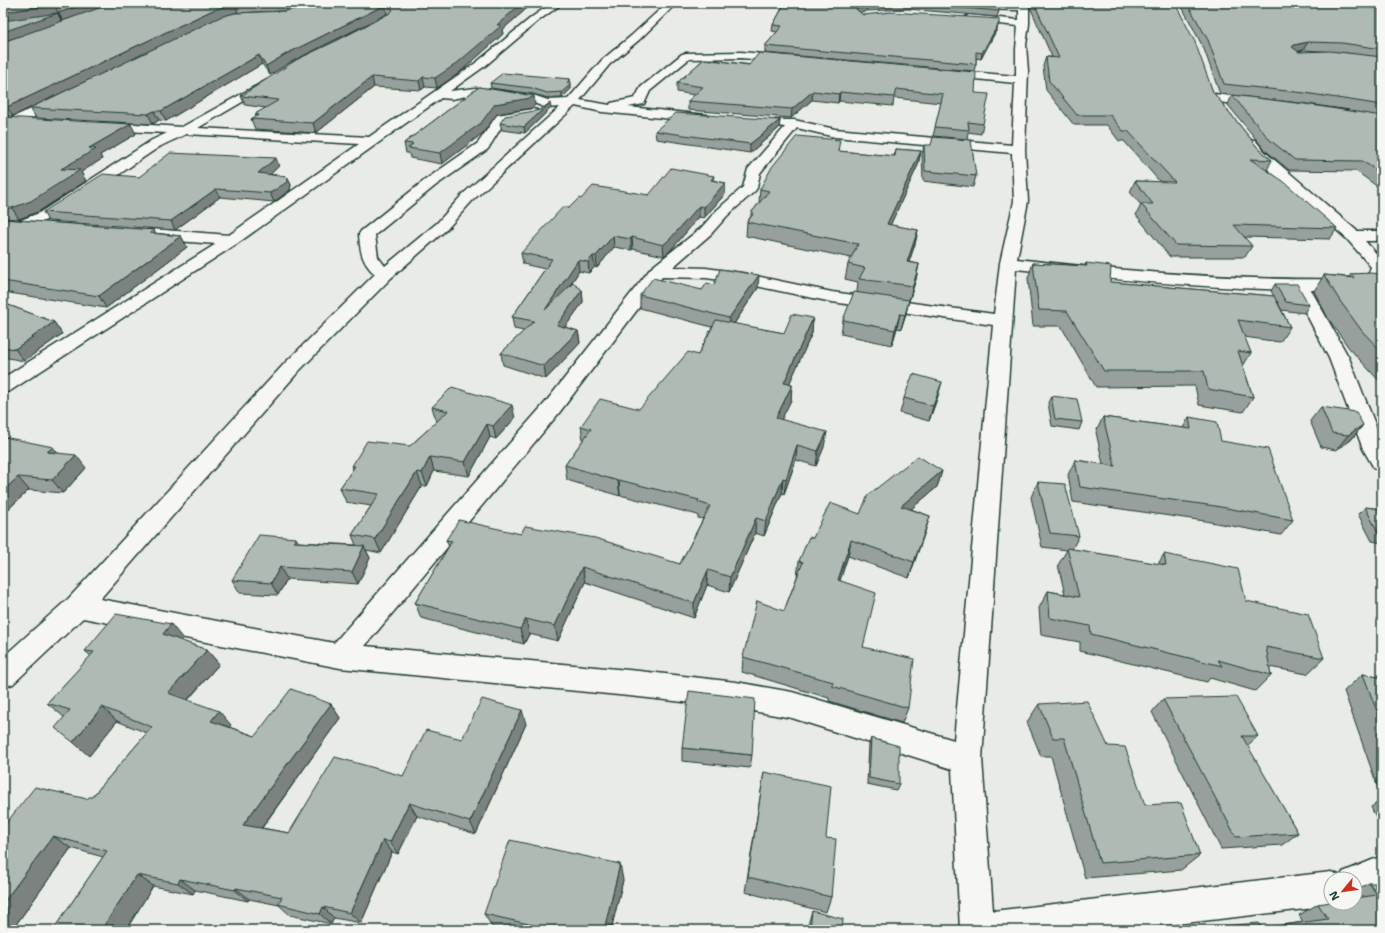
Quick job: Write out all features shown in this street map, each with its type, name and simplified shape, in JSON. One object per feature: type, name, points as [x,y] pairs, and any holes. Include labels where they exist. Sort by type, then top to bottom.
[{"type":"street","points":[[3,387],[232,240],[481,64],[535,19],[558,3]]},
{"type":"street","points":[[3,675],[78,606],[292,367],[385,274],[442,226],[468,197],[572,102],[606,62],[635,38],[672,3]]},
{"type":"street","points":[[988,6],[1024,11],[958,12],[988,6]]},
{"type":"street","points":[[1024,11],[1021,46],[1023,73],[1021,80],[1018,150],[1021,201],[1008,263],[1002,321],[967,759],[977,930],[1323,891]]},
{"type":"street","points":[[602,108],[640,101],[645,89],[686,56],[741,55],[793,60]]},
{"type":"street","points":[[932,72],[1021,80]]},
{"type":"street","points":[[52,227],[15,225],[44,216],[157,143],[183,131],[246,97],[279,75]]},
{"type":"street","points":[[438,94],[452,95],[476,91],[533,99],[547,104],[572,102],[602,108],[716,119]]},
{"type":"street","points":[[9,121],[72,94]]},
{"type":"street","points":[[1228,115],[1213,95],[1269,104]]},
{"type":"street","points":[[385,274],[370,260],[367,234],[430,183],[483,146],[501,118],[537,112],[547,104]]},
{"type":"street","points":[[9,121],[38,122]]},
{"type":"street","points":[[770,122],[794,124],[835,133],[1018,150]]},
{"type":"street","points":[[340,656],[552,408],[657,272],[706,231],[722,213],[750,188],[753,172],[794,124]]},
{"type":"street","points":[[91,126],[371,141]]},
{"type":"street","points":[[1008,263],[1079,271],[1249,284],[1356,284],[1376,278],[1380,267],[1353,236],[1259,154],[1241,132]]},
{"type":"street","points":[[138,233],[232,240]]},
{"type":"street","points":[[1353,236],[1382,236]]},
{"type":"street","points":[[657,272],[706,273],[742,278],[832,298],[1002,321]]},
{"type":"street","points":[[1300,285],[1339,358],[1374,449],[1382,463]]},
{"type":"street","points":[[78,606],[340,656],[640,684],[736,695],[792,705],[967,759]]},
{"type":"street","points":[[1363,881],[1382,873]]},
{"type":"building","points":[[3,3],[87,3],[58,13],[61,9],[55,5],[3,12]]},
{"type":"building","points":[[117,3],[267,3],[235,4],[213,10],[7,107],[3,106],[3,42]]},
{"type":"building","points":[[322,3],[522,3],[497,25],[502,25],[456,64],[435,78],[423,77],[419,81],[372,77],[313,123],[251,119],[259,115],[255,114],[279,100],[241,96],[296,60],[390,13],[393,10],[390,7],[385,5],[286,54],[266,66],[259,55],[161,111],[154,111],[148,114],[30,108],[220,17],[235,13],[285,11]]},
{"type":"building","points":[[785,3],[909,3],[867,5],[856,9],[863,15],[891,12],[999,19],[999,23],[982,53],[976,52],[976,64],[765,46],[782,26],[773,25]]},
{"type":"building","points":[[909,3],[969,3],[971,5],[999,5],[999,11]]},
{"type":"building","points":[[1034,3],[1175,3],[1195,42],[1213,92],[1258,148],[1272,160],[1250,159],[1283,181],[1337,228],[1234,225],[1252,246],[1176,245],[1141,204],[1153,204],[1135,181],[1175,182],[1128,131],[1123,131],[1110,115],[1077,115],[1049,81],[1046,57],[1059,58]]},
{"type":"building","points":[[1187,3],[1369,3],[1382,9],[1382,49],[1342,43],[1308,42],[1294,45],[1292,47],[1299,52],[1330,51],[1382,57],[1382,105],[1305,93],[1224,84],[1208,40]]},
{"type":"building","points":[[58,13],[3,32],[3,21]]},
{"type":"building","points":[[759,53],[976,72],[975,93],[989,94],[983,124],[968,122],[969,130],[935,127],[943,94],[896,89],[894,97],[813,91],[792,109],[688,101],[703,87],[677,83],[704,59],[749,65]]},
{"type":"building","points":[[503,73],[570,79],[567,83],[571,84],[562,92],[547,93],[532,88],[490,83]]},
{"type":"building","points":[[479,87],[534,96],[531,98],[495,104],[481,123],[440,153],[408,148],[413,144],[404,143]]},
{"type":"building","points":[[1232,95],[1305,104],[1382,116],[1382,174],[1362,161],[1295,160],[1270,140]]},
{"type":"building","points":[[550,103],[524,127],[500,123],[505,116],[540,110]]},
{"type":"building","points":[[676,113],[780,120],[750,144],[655,131]]},
{"type":"building","points":[[3,117],[131,124],[89,148],[96,149],[61,169],[80,170],[31,201],[12,208],[3,208]]},
{"type":"building","points":[[797,136],[840,140],[838,151],[895,156],[896,149],[921,151],[887,224],[918,230],[907,262],[919,264],[913,286],[859,279],[865,268],[848,264],[858,244],[747,222],[754,213],[751,213],[769,191],[760,189],[772,167]]},
{"type":"building","points":[[933,137],[971,140],[976,176],[925,171],[924,145],[931,145]]},
{"type":"building","points":[[170,153],[276,158],[258,173],[287,177],[287,182],[270,193],[216,189],[171,221],[43,212],[103,174],[139,177]]},
{"type":"building","points":[[671,168],[714,176],[711,180],[725,183],[704,207],[699,206],[663,245],[632,237],[631,239],[613,236],[596,256],[593,256],[588,262],[578,260],[545,310],[573,283],[582,290],[557,325],[578,331],[544,366],[501,353],[534,321],[512,317],[552,259],[521,253],[563,207],[569,208],[579,198],[581,199],[593,186],[649,195]]},
{"type":"building","points":[[3,219],[154,230],[150,233],[181,236],[99,296],[3,281]]},
{"type":"building","points":[[1033,263],[1087,266],[1086,263],[1111,266],[1110,282],[1274,296],[1290,327],[1238,320],[1251,353],[1238,351],[1253,397],[1208,389],[1204,371],[1104,371],[1067,311],[1039,310]]},
{"type":"building","points":[[720,269],[759,275],[729,318],[640,295],[653,278],[702,290],[707,283],[714,285]]},
{"type":"building","points":[[1351,274],[1382,274],[1382,352],[1362,331],[1340,301],[1324,275],[1354,278]]},
{"type":"building","points":[[1275,284],[1297,284],[1309,305],[1286,302]]},
{"type":"building","points":[[854,292],[909,300],[905,315],[900,314],[895,330],[843,320]]},
{"type":"building","points":[[3,303],[54,322],[15,349],[3,347]]},
{"type":"building","points":[[792,314],[813,318],[784,383],[792,385],[776,418],[827,432],[818,451],[797,445],[786,479],[783,478],[766,521],[756,518],[730,577],[708,570],[694,603],[582,567],[555,626],[526,619],[520,629],[415,603],[452,541],[446,540],[459,520],[521,534],[525,526],[595,538],[680,564],[710,506],[698,502],[699,500],[619,480],[618,481],[565,465],[591,429],[581,426],[600,399],[639,409],[688,352],[698,355],[716,320],[784,333]]},
{"type":"building","points":[[913,374],[942,382],[933,406],[904,398]]},
{"type":"building","points":[[452,387],[512,405],[493,426],[487,424],[465,462],[430,457],[422,473],[417,472],[375,539],[352,535],[379,494],[340,488],[355,466],[352,466],[367,441],[410,446],[448,411],[432,407]]},
{"type":"building","points":[[1051,396],[1077,399],[1082,422],[1055,419]]},
{"type":"building","points":[[1321,407],[1356,412],[1363,425],[1348,435],[1332,433]]},
{"type":"building","points":[[1103,417],[1191,429],[1189,417],[1217,422],[1221,441],[1268,449],[1293,520],[1215,506],[1080,487],[1075,460],[1115,466]]},
{"type":"building","points":[[4,437],[53,447],[47,452],[76,455],[52,480],[18,477],[3,491]]},
{"type":"building","points":[[918,456],[942,471],[901,506],[930,516],[914,562],[851,540],[838,580],[876,593],[863,647],[914,659],[908,708],[832,686],[833,682],[743,657],[757,601],[784,611],[803,562],[799,561],[809,537],[813,538],[830,503],[860,514],[868,495]]},
{"type":"building","points":[[1038,482],[1065,484],[1079,536],[1050,533]]},
{"type":"building","points":[[1365,507],[1382,509],[1382,534],[1379,534]]},
{"type":"building","points":[[259,535],[296,538],[294,542],[364,546],[352,572],[280,567],[271,583],[232,580]]},
{"type":"building","points":[[1067,548],[1166,565],[1164,554],[1238,569],[1246,601],[1308,614],[1324,658],[1266,647],[1271,675],[1218,660],[1222,666],[1091,634],[1090,626],[1050,618],[1048,591],[1079,597]]},
{"type":"building","points":[[116,614],[171,624],[163,634],[207,650],[168,693],[219,711],[211,721],[255,736],[291,689],[331,704],[243,825],[289,833],[335,757],[403,776],[426,730],[462,739],[482,699],[522,710],[470,822],[409,803],[390,842],[383,840],[350,913],[323,907],[320,914],[278,904],[282,897],[236,888],[235,890],[180,879],[178,883],[137,875],[101,930],[53,930],[107,851],[53,836],[3,903],[3,827],[35,787],[87,799],[92,797],[152,727],[102,707],[73,742],[55,728],[70,710],[47,703],[94,652],[85,651]]},
{"type":"building","points":[[1363,674],[1382,678],[1382,725]]},
{"type":"building","points":[[689,691],[755,699],[752,755],[682,748]]},
{"type":"building","points":[[1236,697],[1258,736],[1242,736],[1298,833],[1236,837],[1163,699]]},
{"type":"building","points":[[1087,701],[1108,746],[1125,747],[1145,805],[1181,803],[1200,855],[1100,863],[1064,738],[1053,738],[1039,704]]},
{"type":"building","points":[[871,738],[899,746],[899,784],[869,778]]},
{"type":"building","points":[[764,772],[831,786],[826,838],[836,839],[831,897],[748,877]]},
{"type":"building","points":[[510,840],[620,864],[604,930],[555,930],[484,914]]},
{"type":"building","points":[[1369,883],[1375,883],[1375,889],[1377,891],[1382,889],[1382,930],[1176,930],[1259,923],[1262,928],[1328,919],[1318,904],[1323,903],[1323,911],[1363,911],[1363,897],[1377,895]]},
{"type":"building","points":[[812,911],[843,919],[842,930],[810,930]]}]
